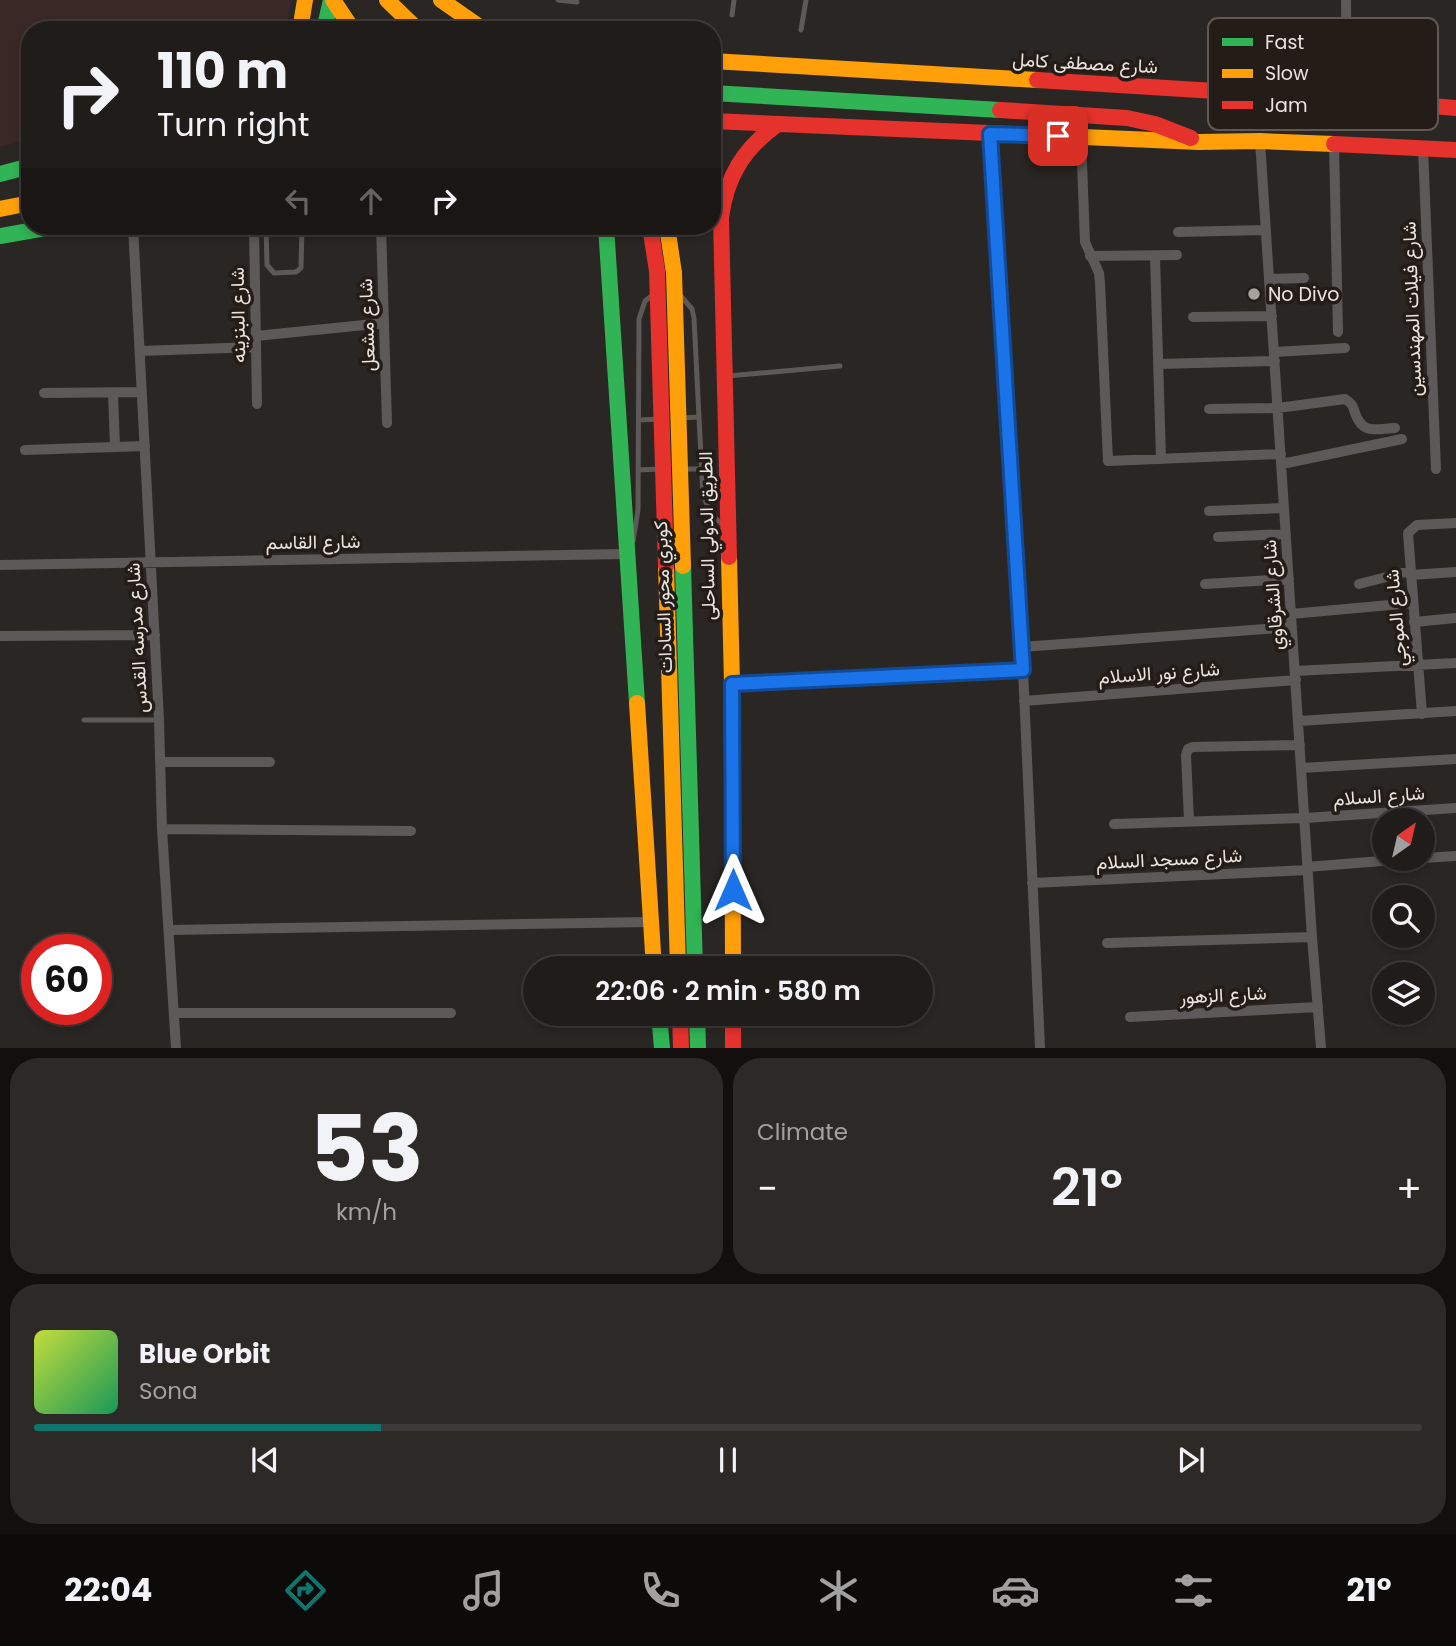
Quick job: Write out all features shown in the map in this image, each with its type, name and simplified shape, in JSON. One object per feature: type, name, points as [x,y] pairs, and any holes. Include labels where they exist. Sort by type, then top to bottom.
[{"type":"main road","points":[[301,21],[306,0]]},
{"type":"main road","points":[[326,21],[332,0]]},
{"type":"main road","points":[[332,0],[347,21]]},
{"type":"main road","points":[[387,0],[409,21]]},
{"type":"main road","points":[[441,0],[460,8],[474,21]]},
{"type":"main road","name":"شارع مصطفى كامل","points":[[721,62],[1208,91]]},
{"type":"main road","points":[[721,94],[1127,118],[1155,124],[1199,142]]},
{"type":"main road","name":"شارع مصطفى كامل","points":[[1438,107],[1456,108]]},
{"type":"main road","points":[[721,121],[990,134],[1199,142],[1260,141],[1456,150]]},
{"type":"main road","name":"الطريق الدولي الساحلى","points":[[721,200],[741,156],[758,138],[778,124]]},
{"type":"main road","points":[[0,174],[21,168]]},
{"type":"main road","points":[[0,209],[21,205]]},
{"type":"main road","points":[[0,236],[21,232]]},
{"type":"main road","points":[[607,235],[653,956]]},
{"type":"main road","name":"كوبري محور السادات","points":[[651,235],[657,271],[678,956]]},
{"type":"main road","name":"كوبري محور السادات","points":[[669,235],[673,258],[695,956]]},
{"type":"main road","name":"الطريق الدولي الساحلى","points":[[717,235],[724,376],[732,684],[733,956]]},
{"type":"main road","points":[[660,1026],[662,1048]]},
{"type":"main road","points":[[680,1026],[681,1048]]},
{"type":"main road","points":[[697,1026],[698,1048]]},
{"type":"main road","points":[[733,1026],[733,1048]]},
{"type":"street","points":[[1346,0],[1346,18]]},
{"type":"street","points":[[990,134],[1022,647],[1040,1048]]},
{"type":"street","points":[[1081,137],[1084,235],[1100,283],[1108,461],[1281,459],[1402,439]]},
{"type":"street","name":"شارع الشرقاوي","points":[[1260,141],[1321,1048]]},
{"type":"street","points":[[1334,144],[1338,332]]},
{"type":"street","name":"شارع فيلات المهندسين","points":[[1423,148],[1436,469]]},
{"type":"street","points":[[1178,232],[1266,230]]},
{"type":"street","name":"شارع مدرسه القدس","points":[[134,235],[155,635],[162,829],[176,1048]]},
{"type":"street","name":"شارع البنزينه","points":[[254,235],[257,404]]},
{"type":"street","name":"شارع مشعل","points":[[381,235],[387,423]]},
{"type":"street","points":[[1090,256],[1177,255]]},
{"type":"street","points":[[1155,256],[1161,459]]},
{"type":"street","points":[[1269,279],[1304,278]]},
{"type":"street","points":[[1193,317],[1272,316]]},
{"type":"street","points":[[140,351],[256,341],[384,323]]},
{"type":"street","points":[[1158,364],[1345,348]]},
{"type":"street","points":[[44,393],[142,392]]},
{"type":"street","points":[[113,393],[115,447]]},
{"type":"street","points":[[1209,409],[1278,408],[1345,399],[1351,402],[1359,423],[1364,427],[1395,428]]},
{"type":"street","points":[[25,450],[145,446]]},
{"type":"street","points":[[1209,511],[1284,508]]},
{"type":"street","name":"شارع الموجي","points":[[1422,714],[1408,533],[1417,525],[1456,523]]},
{"type":"street","points":[[1219,537],[1286,534]]},
{"type":"street","name":"شارع القاسم","points":[[0,565],[626,554]]},
{"type":"street","points":[[1359,584],[1410,573],[1456,572]]},
{"type":"street","points":[[1205,584],[1289,579]]},
{"type":"street","points":[[1291,614],[1412,603]]},
{"type":"street","points":[[1414,622],[1456,618]]},
{"type":"street","points":[[1022,647],[1292,627]]},
{"type":"street","points":[[0,636],[155,635]]},
{"type":"street","name":"شارع نور الاسلام","points":[[1024,701],[1456,663]]},
{"type":"street","points":[[732,684],[1023,670]]},
{"type":"street","points":[[1299,721],[1456,711]]},
{"type":"street","points":[[1189,821],[1186,755],[1190,747],[1300,745]]},
{"type":"street","points":[[1301,768],[1456,759]]},
{"type":"street","points":[[160,762],[270,762]]},
{"type":"street","name":"شارع السلام","points":[[1114,824],[1304,818],[1456,808]]},
{"type":"street","points":[[162,829],[411,831]]},
{"type":"street","points":[[1435,857],[1456,856]]},
{"type":"street","name":"شارع مسجد السلام","points":[[1032,884],[1307,869],[1372,862]]},
{"type":"street","points":[[170,930],[650,922]]},
{"type":"street","points":[[1107,943],[1312,937]]},
{"type":"street","name":"شارع الزهور","points":[[1130,1017],[1318,1007]]},
{"type":"street","points":[[174,1013],[451,1013]]},
{"type":"lane","points":[[558,0],[577,2]]},
{"type":"lane","points":[[732,15],[734,0]]},
{"type":"lane","points":[[801,30],[806,0]]},
{"type":"lane","points":[[266,235],[267,265],[274,273],[296,272],[301,268],[302,235]]},
{"type":"lane","points":[[626,554],[637,528],[640,310],[645,301],[661,292]]},
{"type":"lane","points":[[671,292],[688,301],[692,309],[703,496],[716,521],[728,529]]},
{"type":"lane","points":[[673,351],[696,349]]},
{"type":"lane","points":[[639,353],[662,352]]},
{"type":"lane","points":[[724,376],[840,366]]},
{"type":"lane","points":[[639,420],[699,417]]},
{"type":"lane","points":[[638,470],[702,469]]},
{"type":"lane","points":[[84,720],[159,720]]},
{"type":"shaded area","points":[[0,0],[292,0],[288,21],[21,21],[21,141],[0,147]]},
{"type":"traffic: fast","points":[[326,21],[331,0]]},
{"type":"traffic: fast","points":[[721,94],[1000,110]]},
{"type":"traffic: fast","points":[[0,174],[21,168]]},
{"type":"traffic: fast","points":[[0,236],[21,232]]},
{"type":"traffic: fast","points":[[607,235],[637,703]]},
{"type":"traffic: fast","points":[[683,566],[695,956]]},
{"type":"traffic: fast","points":[[660,1026],[662,1048]]},
{"type":"traffic: fast","points":[[697,1026],[698,1048]]},
{"type":"traffic: slow","points":[[302,21],[305,0]]},
{"type":"traffic: slow","points":[[333,0],[347,21]]},
{"type":"traffic: slow","points":[[387,0],[409,21]]},
{"type":"traffic: slow","points":[[441,0],[471,21]]},
{"type":"traffic: slow","points":[[721,62],[1037,80]]},
{"type":"traffic: slow","points":[[1037,135],[1334,144]]},
{"type":"traffic: slow","points":[[0,209],[21,205]]},
{"type":"traffic: slow","points":[[668,235],[674,273]]},
{"type":"traffic: slow","points":[[674,273],[683,566]]},
{"type":"traffic: slow","points":[[729,557],[733,956]]},
{"type":"traffic: slow","points":[[666,566],[678,956]]},
{"type":"traffic: slow","points":[[637,703],[653,956]]},
{"type":"traffic: jam","points":[[1037,80],[1208,90]]},
{"type":"traffic: jam","points":[[1438,107],[1456,108]]},
{"type":"traffic: jam","points":[[1000,110],[1127,118],[1155,124],[1191,138]]},
{"type":"traffic: jam","points":[[721,121],[1037,135]]},
{"type":"traffic: jam","points":[[729,557],[721,218],[727,189],[746,153],[778,124]]},
{"type":"traffic: jam","points":[[1334,144],[1456,150]]},
{"type":"traffic: jam","points":[[651,235],[657,271],[666,566]]},
{"type":"traffic: jam","points":[[680,1026],[681,1048]]},
{"type":"traffic: jam","points":[[733,1026],[733,1048]]},
{"type":"place","name":"No Divo","points":[[1254,294]]},
{"type":"route","points":[[733,890],[732,684],[1023,670],[990,134],[1058,136]]}]
